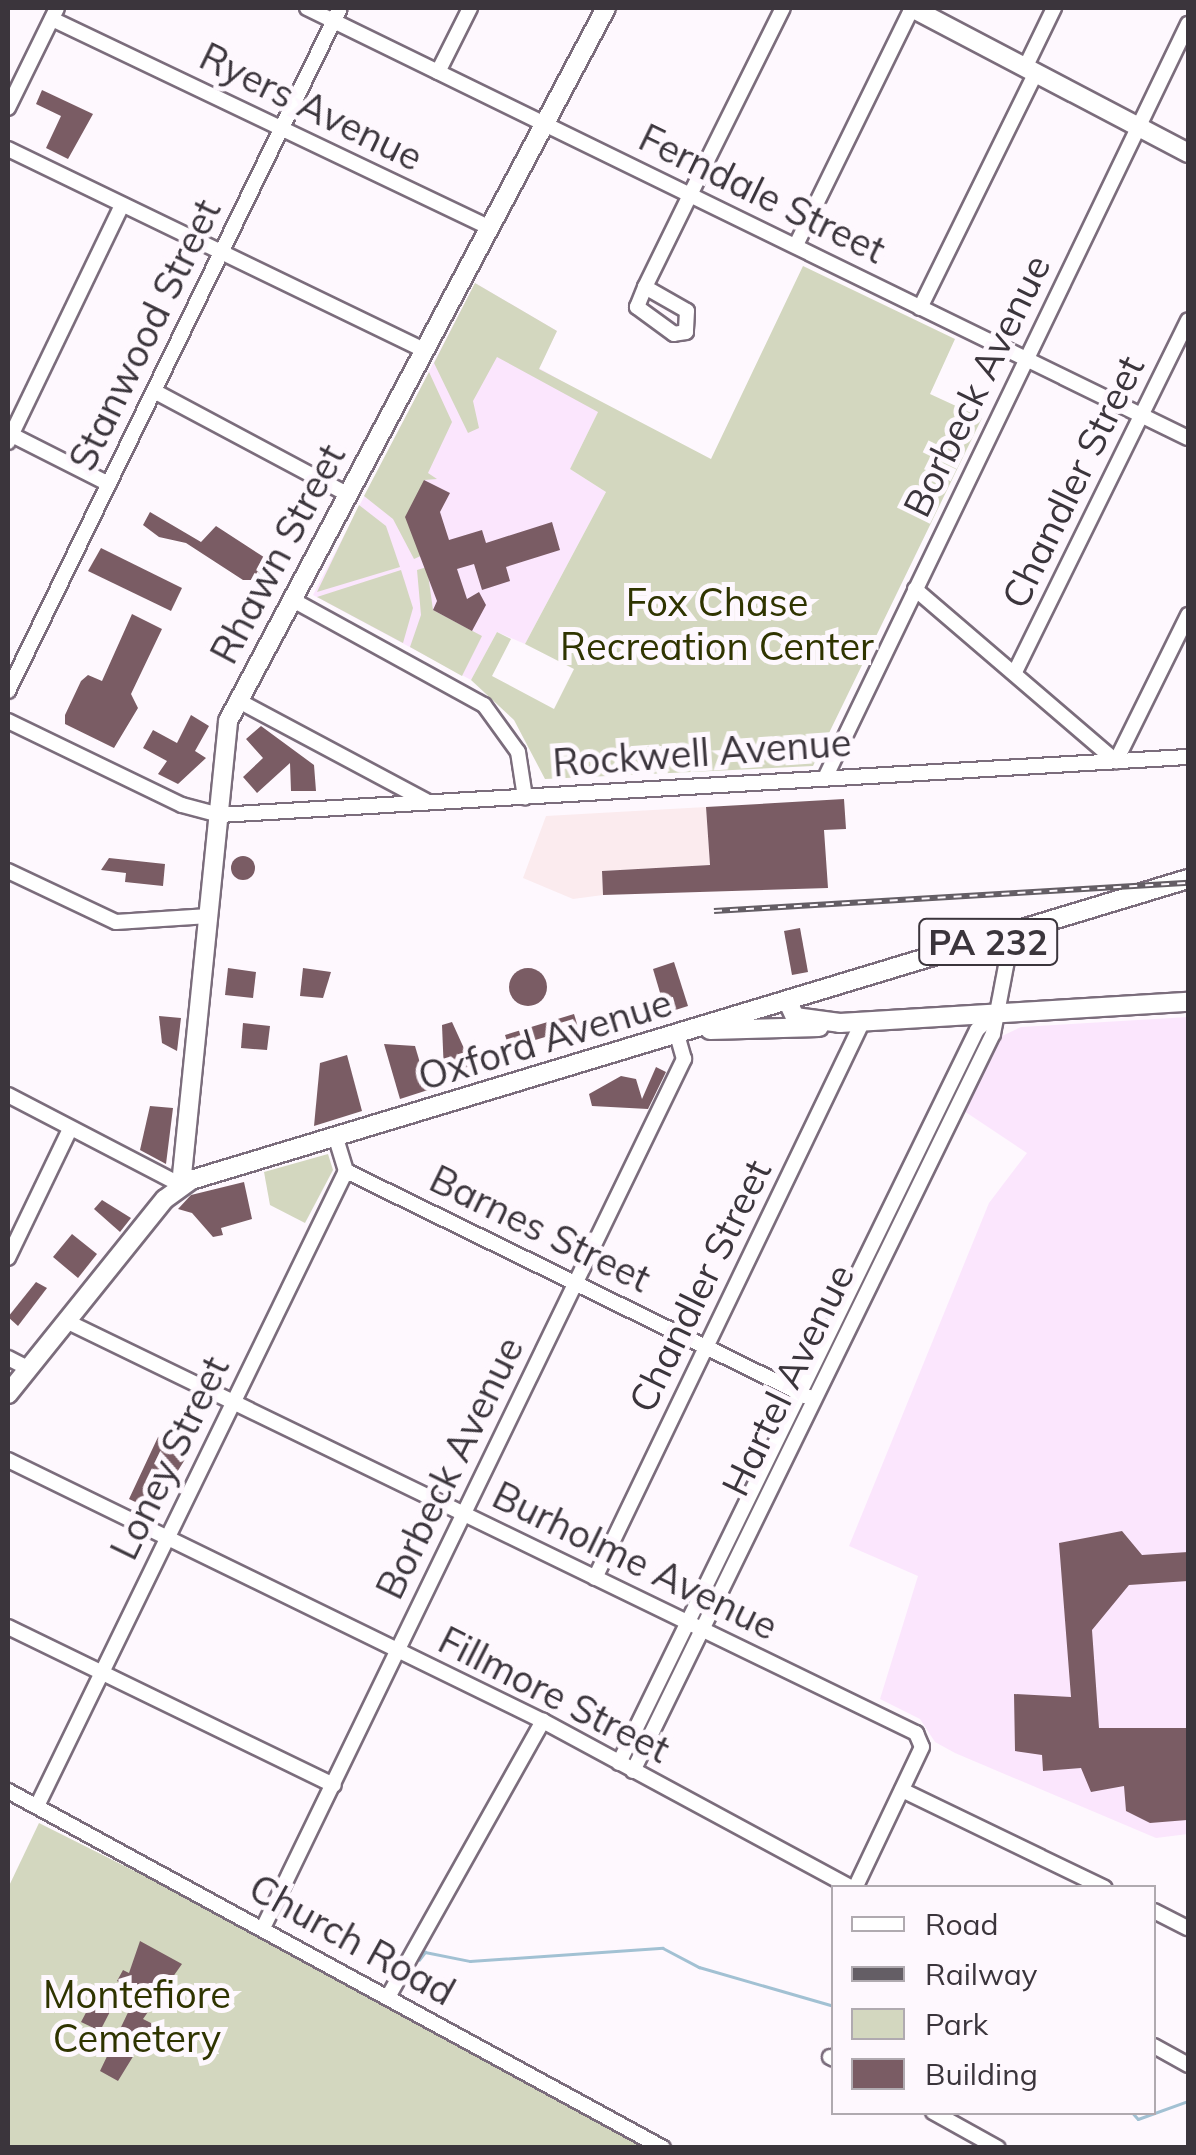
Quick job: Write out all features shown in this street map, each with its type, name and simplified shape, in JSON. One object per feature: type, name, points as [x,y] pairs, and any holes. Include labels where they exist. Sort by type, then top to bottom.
[{"type":"main road","name":"Rhawn Street","points":[[181,1185],[219,815],[237,700],[606,8]]},
{"type":"main road","points":[[912,8],[1188,153]]},
{"type":"main road","name":"Oxford Avenue","points":[[181,1185],[1188,879]]},
{"type":"main road","points":[[788,1002],[799,1018],[840,1023]]},
{"type":"main road","points":[[686,1032],[1188,1002]]},
{"type":"main road","points":[[8,1394],[181,1185]]},
{"type":"street","name":"Ferndale Street","points":[[307,8],[337,14],[438,72],[1188,438]]},
{"type":"street","points":[[438,72],[470,8]]},
{"type":"street","points":[[645,287],[783,8]]},
{"type":"street","points":[[796,245],[912,8]]},
{"type":"street","points":[[920,308],[1030,71],[1054,8]]},
{"type":"street","points":[[8,108],[54,13]]},
{"type":"street","name":"Ryers Avenue","points":[[54,13],[488,227]]},
{"type":"street","name":"Stanwood Street","points":[[8,690],[337,14]]},
{"type":"street","name":"Borbeck Avenue","points":[[825,778],[1188,24]]},
{"type":"street","points":[[8,149],[423,350]]},
{"type":"street","points":[[109,484],[9,437],[122,205]]},
{"type":"street","name":"Chandler Street","points":[[1016,672],[1188,320]]},
{"type":"street","points":[[154,391],[348,494]]},
{"type":"street","points":[[915,589],[1116,761],[1188,615]]},
{"type":"street","points":[[291,599],[484,706],[518,752],[526,796]]},
{"type":"street","points":[[237,700],[428,802]]},
{"type":"street","points":[[8,721],[182,806],[219,815]]},
{"type":"street","name":"Rockwell Avenue","points":[[219,815],[1188,757]]},
{"type":"street","points":[[8,871],[116,922],[209,916]]},
{"type":"street","name":"Hartel Avenue","points":[[626,1767],[688,1623],[993,1034],[1012,934]]},
{"type":"street","name":"Chandler Street","points":[[595,1578],[863,1022]]},
{"type":"street","name":"Borbeck Avenue","points":[[263,1928],[684,1059],[686,1032]]},
{"type":"street","points":[[8,1095],[181,1185]]},
{"type":"street","points":[[8,1258],[70,1129]]},
{"type":"street","points":[[334,1136],[346,1170]]},
{"type":"street","name":"Barnes Street","points":[[346,1170],[807,1396]]},
{"type":"street","name":"Loney Street","points":[[37,1806],[346,1170]]},
{"type":"street","name":"Burholme Avenue","points":[[66,1321],[916,1733],[922,1747],[855,1885]]},
{"type":"street","points":[[8,1358],[28,1368]]},
{"type":"street","name":"Hartel Avenue","points":[[626,1767],[704,1631],[807,1396]]},
{"type":"street","name":"Fillmore Street","points":[[8,1460],[543,1721],[848,1885]]},
{"type":"street","points":[[8,1626],[334,1785]]},
{"type":"street","points":[[388,1997],[543,1721]]},
{"type":"street","name":"Church Road","points":[[8,1790],[663,2148]]},
{"type":"street","points":[[902,1790],[1100,1885]]},
{"type":"street","points":[[1156,1912],[1188,1928]]},
{"type":"street","points":[[1156,2047],[1188,2065]]},
{"type":"street","points":[[938,2115],[998,2148]]},
{"type":"shaded area","points":[[475,283],[557,331],[539,368],[602,404],[570,469],[606,492],[525,644],[497,632],[471,680],[313,595]]},
{"type":"shaded area","points":[[706,807],[710,865],[602,871],[603,895],[573,899],[523,878],[546,816]]},
{"type":"shaded area","points":[[1188,1017],[1188,1834],[1156,1838],[955,1753],[935,1742],[920,1719],[880,1699],[918,1576],[849,1546],[989,1203],[1027,1153],[964,1111],[1002,1036],[1021,1027]]},
{"type":"green space","name":"Fox Chase Recreation Center","points":[[803,266],[955,339],[930,394],[982,418],[813,766],[545,779],[514,720],[471,680],[497,632],[511,639],[492,676],[554,709],[574,669],[525,644],[606,492],[570,469],[598,412],[497,357],[473,401],[479,428],[468,433],[434,363],[475,283],[557,331],[539,369],[711,459]]},
{"type":"green space","points":[[429,372],[452,422],[428,473],[437,479],[424,480],[423,555],[414,559],[393,519],[364,496]]},
{"type":"green space","points":[[359,505],[386,526],[400,567],[317,592]]},
{"type":"green space","points":[[427,567],[433,610],[482,636],[462,676],[410,647],[421,615],[417,570]]},
{"type":"green space","points":[[401,570],[413,608],[403,643],[317,597]]},
{"type":"green space","points":[[328,1154],[333,1170],[305,1223],[270,1205],[264,1172]]},
{"type":"green space","name":"Montefiore Cemetery","points":[[39,1823],[222,1915],[651,2147],[8,2147],[8,1888]]},
{"type":"building","points":[[42,90],[93,114],[68,159],[46,148],[61,116],[36,104]]},
{"type":"building","points":[[424,480],[450,493],[440,512],[449,540],[482,530],[486,543],[552,522],[560,550],[506,567],[510,581],[482,590],[474,564],[457,569],[467,599],[479,592],[486,605],[472,631],[433,610],[437,601],[405,517]]},
{"type":"building","points":[[150,512],[201,542],[216,526],[270,561],[260,580],[243,580],[186,543],[159,537],[143,525]]},
{"type":"building","points":[[101,548],[182,588],[171,611],[88,571]]},
{"type":"building","points":[[132,614],[162,629],[131,694],[138,708],[114,748],[65,724],[65,715],[81,681],[88,675],[102,681]]},
{"type":"building","points":[[191,715],[209,726],[195,751],[206,758],[178,784],[158,774],[167,761],[143,748],[153,730],[177,743]]},
{"type":"building","points":[[261,726],[314,765],[316,791],[291,791],[290,763],[257,793],[243,777],[263,758],[246,739]]},
{"type":"building","points":[[844,799],[846,829],[824,830],[828,888],[603,895],[602,871],[710,865],[706,807]]},
{"type":"building","points":[[243,856],[255,868],[243,880],[231,868]]},
{"type":"building","points":[[109,858],[165,864],[163,886],[125,882],[126,873],[101,870]]},
{"type":"building","points":[[800,928],[808,972],[792,975],[784,931]]},
{"type":"building","points":[[674,962],[688,1006],[666,1013],[653,969]]},
{"type":"building","points":[[228,968],[256,972],[253,998],[225,995]]},
{"type":"building","points":[[303,968],[331,972],[323,998],[300,996]]},
{"type":"building","points":[[528,968],[542,973],[547,987],[542,1001],[528,1006],[514,1001],[509,987],[514,973]]},
{"type":"building","points":[[574,1014],[578,1027],[509,1048],[505,1035]]},
{"type":"building","points":[[159,1016],[181,1018],[177,1051],[162,1043]]},
{"type":"building","points":[[452,1022],[472,1066],[444,1073],[442,1025]]},
{"type":"building","points":[[243,1023],[270,1026],[267,1050],[241,1048]]},
{"type":"building","points":[[384,1044],[415,1046],[428,1090],[400,1099]]},
{"type":"building","points":[[347,1055],[362,1111],[314,1126],[320,1063]]},
{"type":"building","points":[[656,1067],[666,1072],[648,1109],[592,1106],[589,1094],[621,1076],[636,1079],[642,1099]]},
{"type":"building","points":[[150,1106],[173,1108],[166,1164],[140,1150]]},
{"type":"building","points":[[244,1182],[252,1219],[221,1228],[223,1235],[213,1237],[192,1213],[178,1209],[191,1195]]},
{"type":"building","points":[[102,1200],[131,1218],[120,1232],[94,1209]]},
{"type":"building","points":[[72,1234],[97,1254],[78,1278],[53,1257]]},
{"type":"building","points":[[36,1282],[47,1288],[18,1326],[8,1317]]},
{"type":"building","points":[[169,1435],[189,1453],[159,1501],[151,1497],[146,1507],[129,1499],[158,1437]]},
{"type":"building","points":[[1122,1531],[1142,1555],[1188,1552],[1188,1581],[1129,1585],[1092,1630],[1099,1728],[1188,1728],[1187,1820],[1150,1823],[1126,1811],[1124,1786],[1091,1792],[1081,1768],[1043,1771],[1042,1755],[1015,1751],[1014,1694],[1071,1697],[1059,1543]]},
{"type":"building","points":[[140,1941],[182,1964],[143,2019],[153,2024],[118,2081],[100,2071],[133,2002],[119,1994],[124,1985],[117,1981],[123,1970],[129,1973]]},
{"type":"building","points":[[97,1992],[115,2002],[100,2031],[81,2022]]},
{"type":"waterway","points":[[419,1960],[425,1952],[470,1961],[663,1948],[699,1967],[831,2005]]},
{"type":"waterway","points":[[1156,2113],[1188,2101]]},
{"type":"waterway","points":[[1135,2115],[1138,2119],[1149,2115]]},
{"type":"railway","points":[[714,911],[1188,883]]}]
